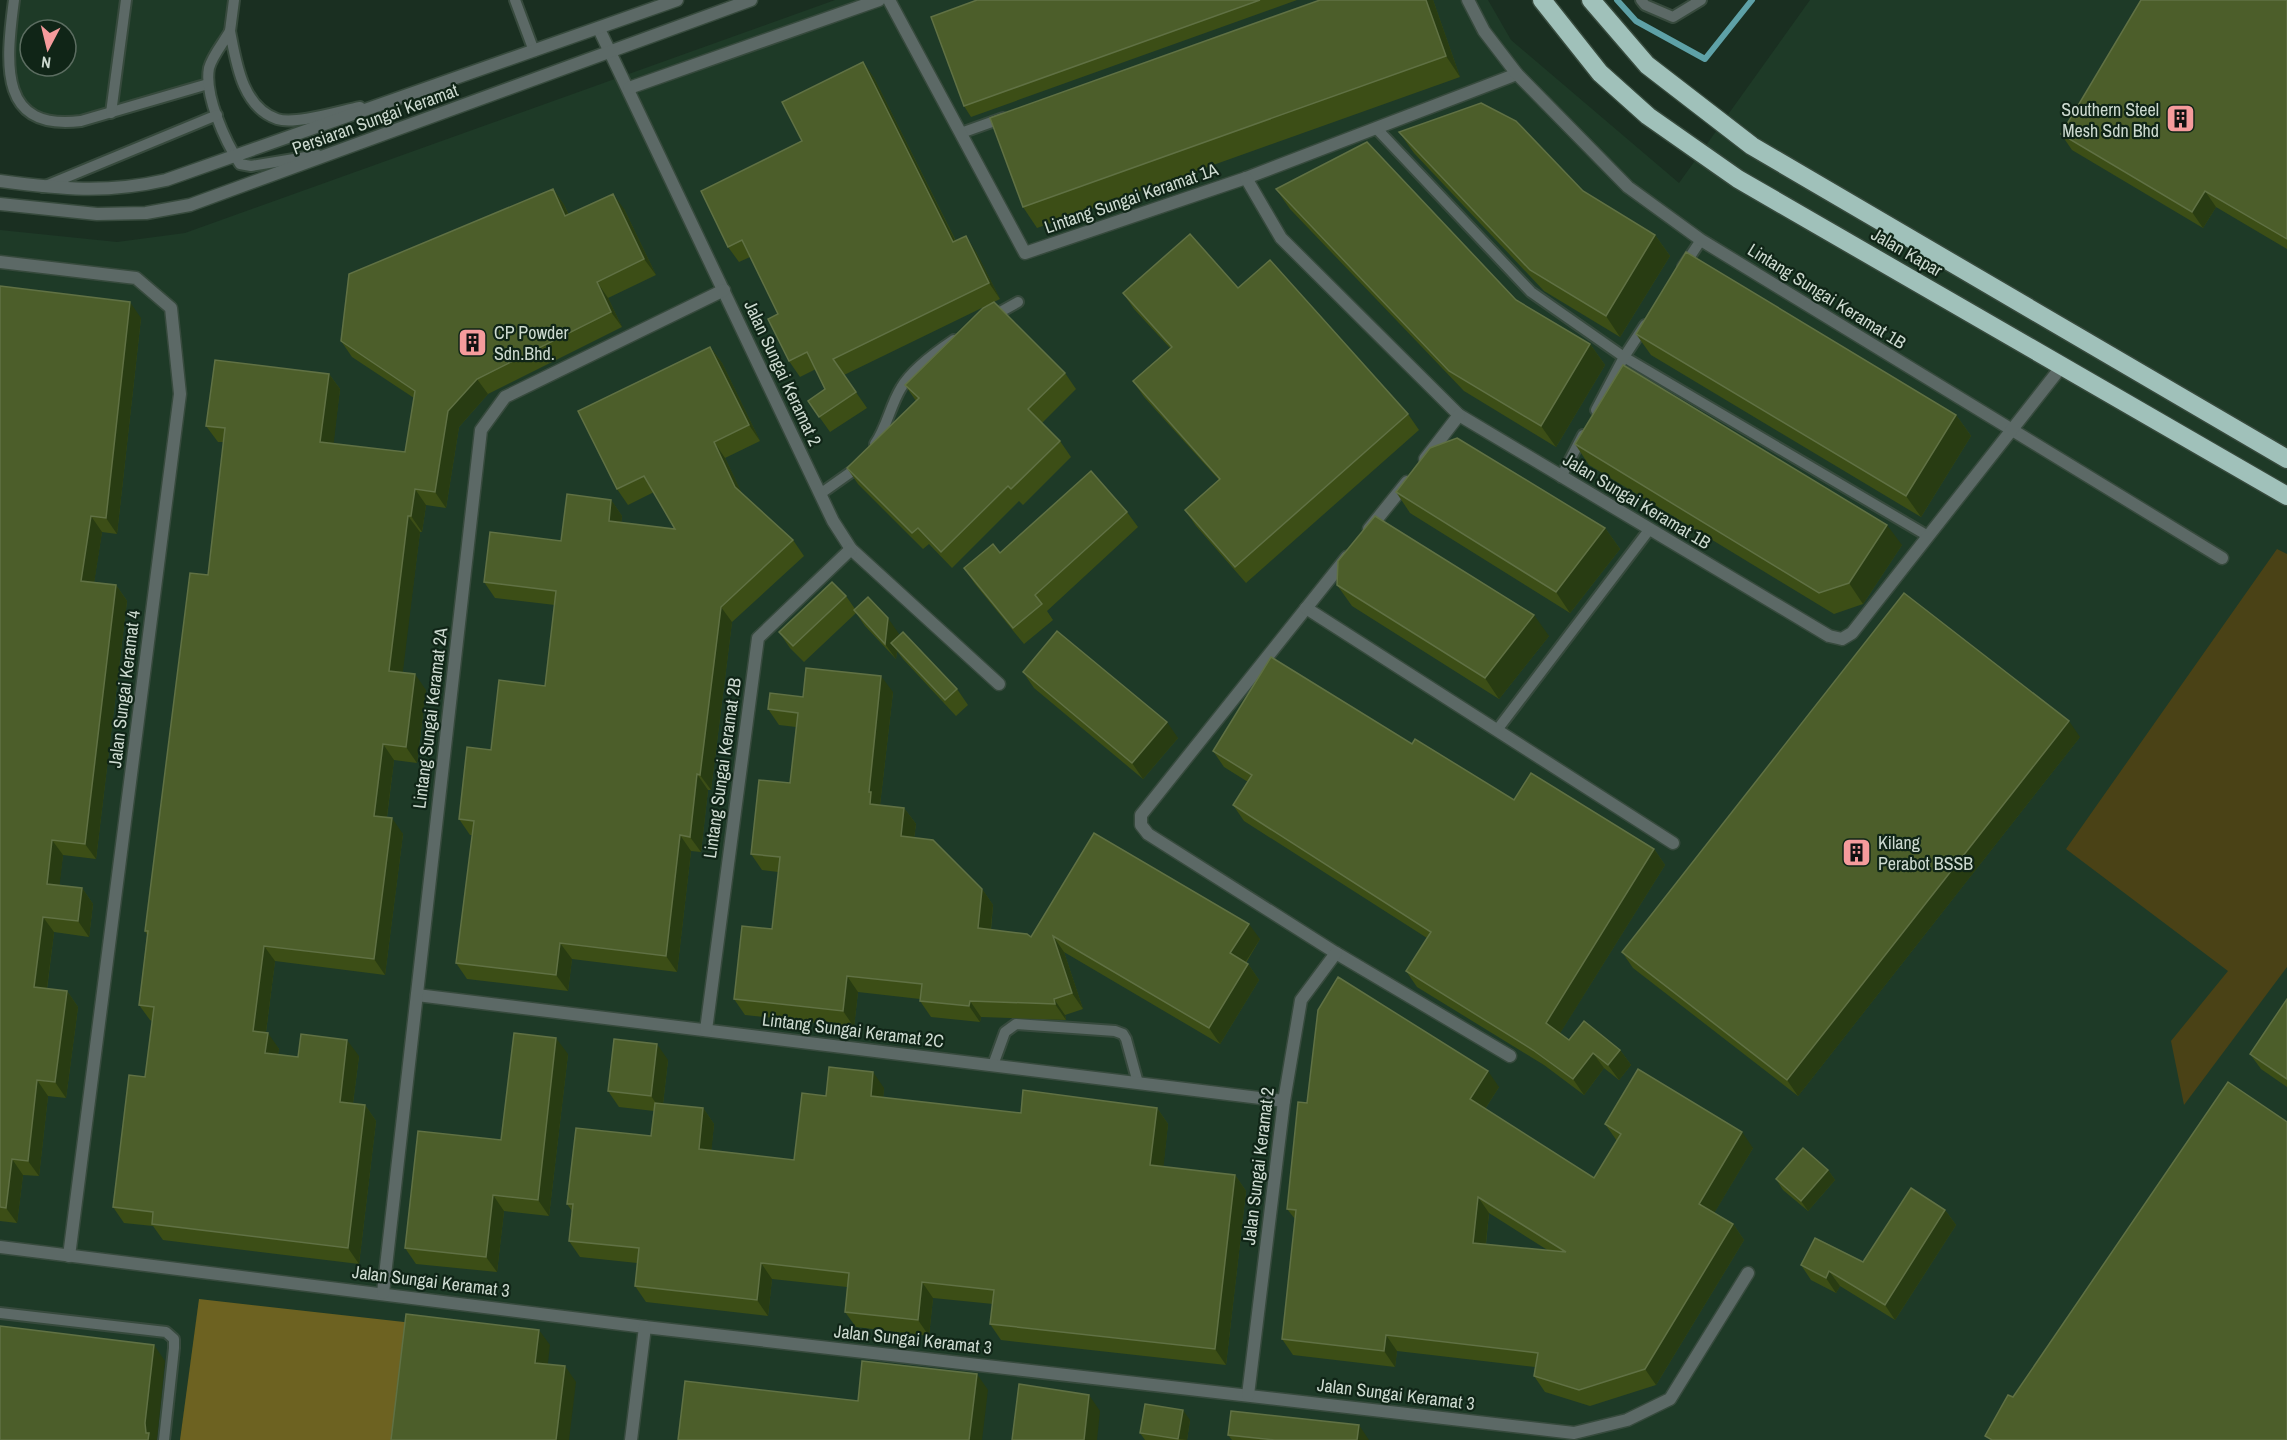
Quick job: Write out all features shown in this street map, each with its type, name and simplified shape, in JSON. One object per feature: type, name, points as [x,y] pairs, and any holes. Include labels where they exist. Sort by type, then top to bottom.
[{"type":"highway","name":"Jalan Kapar","points":[[1542,0],[1600,73],[1648,116],[1738,179],[2287,496]]},
{"type":"highway","name":"Jalan Kapar","points":[[1591,0],[1647,65],[1752,146],[2287,459]]},
{"type":"street","name":"Persiaran Sungai Keramat","points":[[0,181],[94,191],[129,188],[166,180],[234,154],[677,0]]},
{"type":"street","name":"Persiaran Sungai Keramat","points":[[0,204],[96,214],[146,213],[190,205],[751,0]]},
{"type":"street","points":[[629,88],[879,0]]},
{"type":"street","name":"Lintang Sungai Keramat 1A","points":[[889,0],[1025,253],[1246,178],[1517,74]]},
{"type":"street","name":"Lintang Sungai Keramat 1B","points":[[1468,0],[1484,31],[1517,74],[1628,187],[1701,240],[2012,432],[2222,558]]},
{"type":"street","name":"Jalan Sungai Keramat 2","points":[[599,29],[833,521],[851,549],[999,684]]},
{"type":"street","name":"Jalan Sungai Keramat 1B","points":[[1246,178],[1281,238],[1459,415],[1829,636],[1842,639],[1852,633],[2062,366]]},
{"type":"street","name":"Jalan Sungai Keramat 4","points":[[0,262],[136,278],[171,308],[180,394],[69,1256]]},
{"type":"street","name":"Lintang Sungai Keramat 2A","points":[[383,1293],[481,430],[506,398],[724,290]]},
{"type":"street","points":[[1459,415],[1141,815],[1141,825],[1148,834],[1336,953],[1510,1056]]},
{"type":"street","name":"Lintang Sungai Keramat 2B","points":[[706,1030],[758,638],[851,549]]},
{"type":"street","points":[[1306,608],[1673,843]]},
{"type":"street","name":"Jalan Sungai Keramat 2","points":[[1248,1395],[1284,1101],[1302,1000],[1336,953]]},
{"type":"street","name":"Lintang Sungai Keramat 2C","points":[[417,995],[1284,1101]]},
{"type":"street","name":"Jalan Sungai Keramat 3","points":[[0,1247],[645,1327],[1574,1433],[1627,1420],[1670,1399],[1748,1273]]},
{"type":"street","points":[[631,1440],[645,1327]]},
{"type":"lane","points":[[14,0],[4,76],[7,95],[14,107],[31,118],[60,123],[81,121],[208,84]]},
{"type":"lane","points":[[111,113],[126,0]]},
{"type":"lane","points":[[234,0],[230,31],[238,67],[246,89],[264,112],[277,120],[291,120],[384,103]]},
{"type":"lane","points":[[514,0],[534,51]]},
{"type":"lane","points":[[1641,0],[1645,5],[1673,17],[1701,0]]},
{"type":"lane","points":[[230,31],[210,65],[208,84],[218,115],[240,164],[251,166],[298,157],[331,154]]},
{"type":"lane","points":[[961,133],[1016,113]]},
{"type":"lane","points":[[43,187],[218,115]]},
{"type":"lane","points":[[1376,128],[1531,292],[1624,357],[1928,536]]},
{"type":"lane","points":[[1676,279],[1701,240]]},
{"type":"lane","points":[[978,324],[1018,302]]},
{"type":"lane","points":[[1562,477],[1624,357],[1650,318]]},
{"type":"lane","points":[[820,494],[857,469],[882,435],[901,387],[936,352],[961,335]]},
{"type":"lane","points":[[1497,730],[1649,530]]},
{"type":"lane","points":[[993,1065],[1005,1032],[1016,1024],[1115,1031],[1123,1034],[1126,1039],[1138,1083]]},
{"type":"lane","points":[[0,1313],[166,1332],[174,1339],[174,1348],[164,1440]]},
{"type":"shaded area","points":[[19,0],[227,0],[223,29],[204,62],[203,80],[81,115],[61,118],[33,114],[20,104],[10,72]]},
{"type":"shaded area","points":[[835,0],[1488,0],[1511,40],[1679,183],[1810,0],[2287,0],[2287,1440],[0,1440],[0,230],[117,242],[185,233]]},
{"type":"shaded area","points":[[2277,549],[2287,554],[2287,967],[2184,1105],[2171,1041],[2228,971],[2066,849]]},
{"type":"shaded area","points":[[199,1299],[413,1323],[398,1440],[180,1440]]},
{"type":"building","points":[[977,0],[1260,0],[964,106],[931,17]]},
{"type":"building","points":[[1320,0],[1426,0],[1446,56],[1023,207],[990,118]]},
{"type":"building","name":"Southern Steel Mesh Sdn Bhd","points":[[2141,0],[2287,0],[2287,239],[2205,191],[2192,212],[2061,134]]},
{"type":"building","points":[[863,62],[953,242],[966,236],[989,283],[833,359],[856,392],[819,417],[808,401],[825,389],[807,352],[789,361],[768,319],[778,314],[742,240],[728,247],[701,191],[802,141],[782,102]]},
{"type":"building","points":[[1481,103],[1516,121],[1583,191],[1655,235],[1606,316],[1530,270],[1399,132]]},
{"type":"building","points":[[1367,142],[1516,300],[1590,344],[1541,426],[1449,371],[1276,189]]},
{"type":"building","points":[[553,189],[565,216],[613,194],[644,259],[597,282],[611,312],[477,379],[448,411],[435,492],[415,489],[411,516],[408,516],[389,671],[415,674],[406,747],[383,744],[374,816],[392,818],[374,959],[264,946],[253,1031],[268,1033],[265,1053],[298,1057],[301,1034],[347,1040],[340,1102],[365,1105],[348,1248],[152,1224],[153,1212],[113,1207],[129,1075],[145,1077],[154,1007],[139,1005],[148,931],[145,931],[190,573],[208,575],[225,428],[206,426],[215,360],[329,374],[320,442],[405,452],[415,391],[341,341],[349,274]]},
{"type":"building","points":[[1190,234],[1238,288],[1270,260],[1408,414],[1235,567],[1185,510],[1220,479],[1133,381],[1172,347],[1123,293]]},
{"type":"building","points":[[1686,252],[1956,415],[1906,496],[1636,334]]},
{"type":"building","points":[[0,286],[130,302],[106,518],[91,516],[81,581],[116,585],[85,844],[52,840],[47,884],[82,888],[78,921],[43,917],[34,987],[67,991],[55,1082],[37,1080],[28,1161],[12,1159],[6,1208],[0,1207]]},
{"type":"building","points":[[994,302],[1065,373],[1028,409],[1060,441],[1011,489],[1008,486],[941,552],[918,528],[912,533],[847,468],[919,398],[905,385],[983,308]]},
{"type":"building","points":[[710,347],[749,425],[714,442],[735,487],[793,540],[721,607],[700,775],[697,774],[690,837],[680,835],[666,956],[560,943],[556,975],[456,963],[474,821],[459,819],[467,747],[491,750],[499,680],[545,686],[556,591],[484,582],[490,532],[561,541],[567,494],[611,500],[609,521],[675,529],[644,476],[617,489],[578,411]]},
{"type":"building","points":[[1623,365],[1887,525],[1849,583],[1819,593],[1575,444]]},
{"type":"building","points":[[1457,438],[1605,528],[1556,592],[1396,492],[1430,448]]},
{"type":"building","points":[[1091,471],[1127,512],[1035,595],[1042,604],[1013,628],[964,568],[993,544],[1000,553]]},
{"type":"building","points":[[1375,516],[1534,615],[1485,678],[1337,585],[1338,561]]},
{"type":"building","points":[[832,582],[846,596],[793,646],[779,632]]},
{"type":"building","name":"Kilang Perabot BSSB","points":[[1904,593],[2069,721],[1787,1080],[1622,952]]},
{"type":"building","points":[[868,597],[888,618],[885,644],[854,610]]},
{"type":"building","points":[[1057,631],[1167,722],[1132,763],[1023,672]]},
{"type":"building","points":[[903,632],[957,689],[945,700],[891,643]]},
{"type":"building","points":[[1271,657],[1412,744],[1415,739],[1514,800],[1531,773],[1654,849],[1546,1023],[1569,1040],[1584,1021],[1620,1050],[1608,1065],[1593,1053],[1573,1079],[1533,1050],[1406,971],[1431,932],[1233,805],[1252,775],[1213,751]]},
{"type":"building","points":[[806,668],[881,676],[869,792],[871,792],[870,804],[904,808],[901,836],[933,840],[982,889],[978,928],[1027,934],[1031,937],[1094,833],[1249,924],[1230,953],[1248,964],[1209,1028],[1053,936],[1072,993],[1054,999],[1055,1004],[970,1001],[969,1006],[920,1001],[922,984],[847,976],[843,1011],[734,999],[742,926],[772,929],[780,857],[751,854],[759,780],[790,783],[798,713],[768,709],[770,693],[803,697]]},
{"type":"building","points":[[1338,977],[1488,1071],[1470,1099],[1594,1178],[1621,1134],[1605,1124],[1638,1069],[1742,1132],[1699,1204],[1733,1224],[1645,1369],[1579,1390],[1534,1376],[1538,1353],[1386,1335],[1384,1351],[1282,1339],[1296,1210],[1287,1209],[1298,1102],[1307,1103],[1318,1010]],"holes":[[[1478,1197],[1566,1252],[1473,1243]]]},
{"type":"building","points":[[2287,999],[2287,1079],[2250,1054]]},
{"type":"building","points":[[514,1033],[556,1038],[538,1200],[493,1195],[486,1257],[405,1248],[418,1131],[501,1140]]},
{"type":"building","points":[[614,1039],[657,1044],[651,1096],[608,1091]]},
{"type":"building","points":[[829,1067],[873,1072],[871,1096],[1021,1113],[1023,1090],[1157,1108],[1150,1165],[1235,1175],[1215,1349],[990,1324],[994,1290],[922,1282],[918,1320],[845,1312],[849,1273],[761,1263],[757,1300],[635,1286],[639,1248],[569,1241],[573,1204],[567,1204],[576,1128],[651,1136],[655,1103],[703,1108],[699,1149],[794,1160],[802,1093],[826,1096]]},
{"type":"building","points":[[2228,1082],[2287,1122],[2287,1440],[1992,1440],[1985,1436],[2008,1395],[2013,1397]]},
{"type":"building","points":[[1803,1148],[1828,1170],[1801,1201],[1776,1179]]},
{"type":"building","points":[[1911,1188],[1945,1210],[1885,1305],[1829,1271],[1826,1278],[1801,1265],[1815,1238],[1863,1262]]},
{"type":"building","points":[[406,1314],[539,1330],[535,1363],[565,1366],[556,1440],[391,1440]]},
{"type":"building","points":[[0,1326],[154,1345],[145,1423],[146,1433],[149,1433],[148,1440],[0,1440]]},
{"type":"building","points":[[862,1361],[977,1374],[969,1440],[678,1440],[685,1381],[858,1401]]},
{"type":"building","points":[[1019,1384],[1089,1395],[1084,1440],[1012,1440]]},
{"type":"building","points":[[1145,1404],[1183,1410],[1178,1439],[1140,1433]]},
{"type":"building","points":[[1231,1411],[1359,1425],[1357,1440],[1275,1440],[1228,1435]]},
{"type":"waterway","points":[[1617,0],[1636,21],[1705,59],[1752,0]]},
{"type":"place","name":"Southern Steel Mesh Sdn Bhd","points":[[2180,119]]},
{"type":"place","name":"CP Powder Sdn.Bhd.","points":[[473,342]]},
{"type":"place","name":"Kilang Perabot BSSB","points":[[1857,852]]}]
